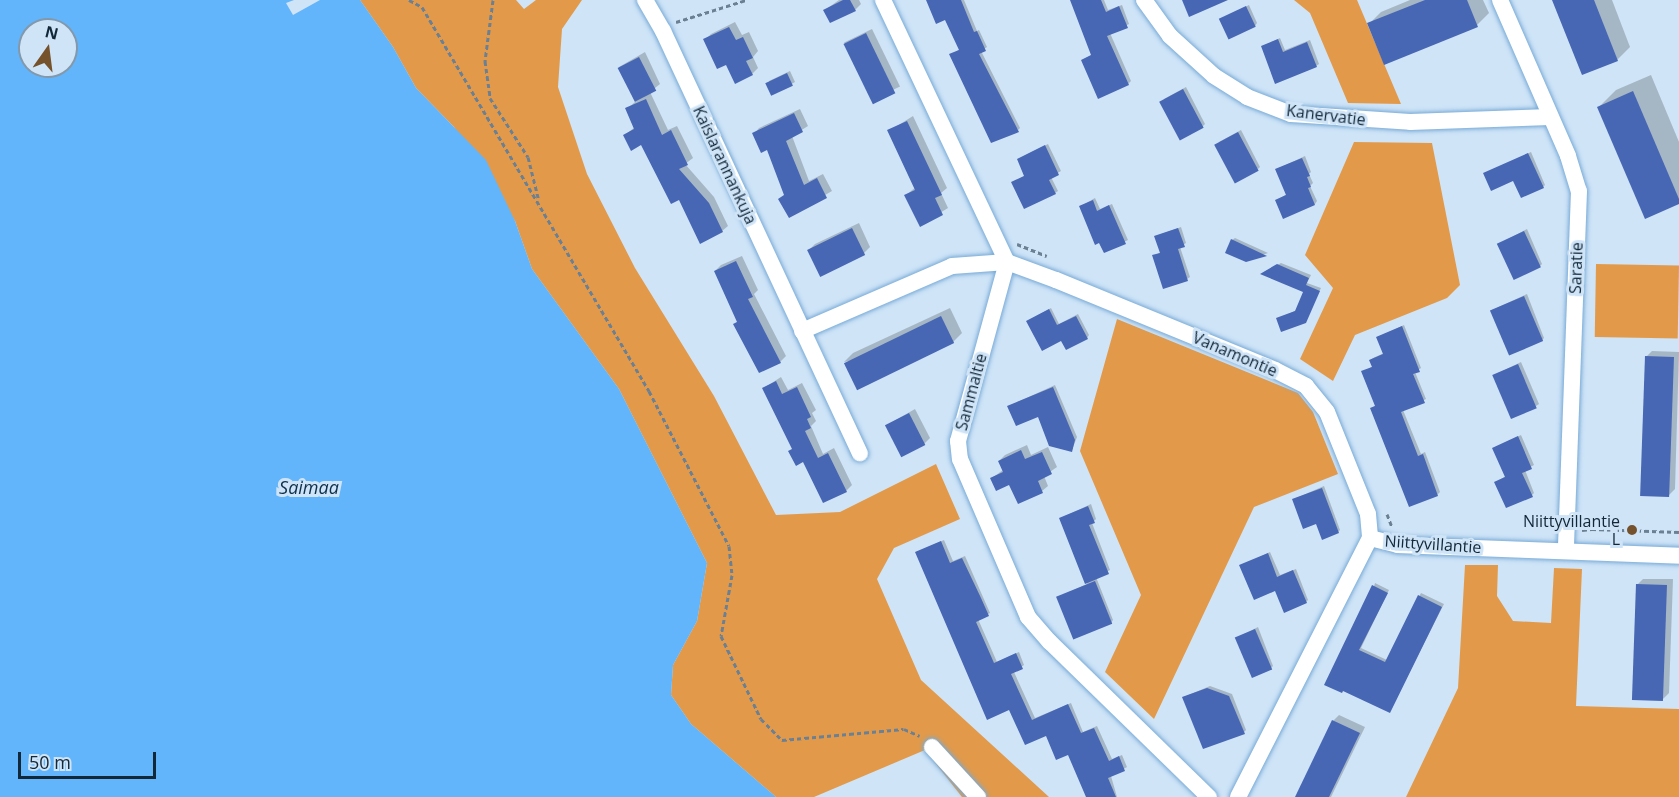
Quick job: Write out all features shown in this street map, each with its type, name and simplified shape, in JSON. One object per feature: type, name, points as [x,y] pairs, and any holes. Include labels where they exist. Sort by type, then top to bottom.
[{"type":"street","name":"Kaislarannankuja","points":[[645,0],[660,26],[860,453]]},
{"type":"street","points":[[802,331],[952,266],[1007,262],[883,0]]},
{"type":"street","name":"Kanervatie","points":[[1144,0],[1170,36],[1214,76],[1247,97],[1291,114],[1410,122],[1550,117]]},
{"type":"street","name":"Saratie","points":[[1500,0],[1568,156],[1579,191],[1566,551]]},
{"type":"street","name":"Vanamontie","points":[[1007,262],[1155,320],[1275,370],[1306,386],[1327,412],[1368,514],[1370,538]]},
{"type":"street","name":"Sammaltie","points":[[1007,262],[958,441],[960,459],[1028,617],[1050,642],[1209,797]]},
{"type":"street","name":"Niittyvillantie","points":[[1238,797],[1370,538],[1398,545],[1679,556]]},
{"type":"street","points":[[932,747],[978,797]]},
{"type":"path","points":[[409,0],[422,7],[649,391],[729,546],[732,575],[721,636],[761,719],[782,740],[904,729],[926,739],[932,747]]},
{"type":"path","points":[[493,0],[485,62],[490,98],[528,157],[540,206]]},
{"type":"path","points":[[660,26],[746,0]]},
{"type":"shaded area","points":[[360,0],[516,0],[524,9],[536,0],[582,0],[562,29],[558,87],[587,174],[635,268],[714,396],[776,515],[840,512],[936,464],[960,519],[894,548],[877,579],[921,680],[1049,797],[962,797],[925,750],[814,797],[776,797],[691,724],[671,695],[673,665],[697,621],[707,563],[619,389],[532,269],[515,221],[454,127],[416,88],[393,47]]},
{"type":"shaded area","points":[[1294,0],[1357,0],[1401,104],[1348,103],[1310,13]]},
{"type":"shaded area","points":[[1354,142],[1432,143],[1460,285],[1447,298],[1355,335],[1333,381],[1300,359],[1333,288],[1305,255]]},
{"type":"shaded area","points":[[1596,264],[1679,265],[1678,338],[1595,337]]},
{"type":"shaded area","points":[[1117,319],[1298,393],[1313,412],[1338,474],[1254,507],[1154,719],[1105,672],[1141,595],[1080,451]]},
{"type":"shaded area","points":[[1465,565],[1498,565],[1497,596],[1513,621],[1551,623],[1554,568],[1582,569],[1576,706],[1679,709],[1679,797],[1406,797],[1458,688]]},
{"type":"water","name":"Saimaa","points":[[0,0],[294,0],[286,3],[293,15],[320,0],[360,0],[393,47],[416,88],[486,160],[515,221],[532,269],[619,389],[707,563],[697,621],[673,665],[671,695],[691,724],[776,797],[0,797]]},
{"type":"building","points":[[843,0],[850,0],[856,11],[830,23],[823,10]]},
{"type":"building","points":[[926,0],[961,0],[974,32],[977,31],[986,51],[979,54],[1019,132],[991,143],[949,54],[959,50],[945,20],[936,24]]},
{"type":"building","points":[[1070,0],[1101,0],[1106,12],[1119,6],[1128,28],[1107,36],[1129,85],[1098,99],[1081,60],[1091,55]]},
{"type":"building","points":[[1182,0],[1228,0],[1189,17]]},
{"type":"building","points":[[1425,0],[1467,0],[1478,27],[1384,65],[1367,23]]},
{"type":"building","points":[[1552,0],[1594,0],[1618,61],[1582,75]]},
{"type":"building","points":[[1246,6],[1256,27],[1229,40],[1219,19]]},
{"type":"building","points":[[729,27],[736,40],[743,37],[753,58],[746,61],[753,75],[735,84],[726,65],[717,69],[703,39]]},
{"type":"building","points":[[866,33],[895,93],[873,104],[844,44]]},
{"type":"building","points":[[1278,39],[1283,52],[1307,42],[1317,67],[1275,84],[1261,46]]},
{"type":"building","points":[[639,57],[656,91],[635,102],[618,68]]},
{"type":"building","points":[[787,73],[793,86],[771,96],[765,83]]},
{"type":"building","points":[[1183,89],[1204,128],[1180,141],[1159,102]]},
{"type":"building","points":[[1633,91],[1679,199],[1679,204],[1645,219],[1597,107]]},
{"type":"building","points":[[646,99],[662,135],[671,130],[688,165],[679,169],[709,203],[723,232],[700,244],[679,200],[671,204],[641,145],[631,151],[623,135],[634,129],[625,108]]},
{"type":"building","points":[[794,113],[803,132],[786,141],[804,185],[817,178],[827,198],[789,218],[778,199],[784,195],[767,150],[761,153],[752,133]]},
{"type":"building","points":[[907,121],[942,195],[935,198],[943,215],[920,227],[904,195],[915,190],[887,130]]},
{"type":"building","points":[[1238,132],[1259,171],[1235,184],[1214,145]]},
{"type":"building","points":[[1045,145],[1059,175],[1049,180],[1056,194],[1024,209],[1011,182],[1024,176],[1017,159]]},
{"type":"building","points":[[1528,153],[1544,188],[1521,198],[1513,181],[1491,191],[1483,173]]},
{"type":"building","points":[[1302,158],[1310,176],[1307,177],[1311,187],[1308,188],[1315,205],[1283,219],[1275,200],[1286,195],[1275,169]]},
{"type":"building","points":[[1093,200],[1097,211],[1109,205],[1126,244],[1104,253],[1099,243],[1095,245],[1079,206]]},
{"type":"building","points":[[852,228],[865,255],[820,277],[807,250]]},
{"type":"building","points":[[1178,228],[1185,247],[1178,249],[1188,281],[1163,289],[1152,255],[1160,253],[1154,236]]},
{"type":"building","points":[[1524,231],[1541,267],[1514,280],[1497,244]]},
{"type":"building","points":[[1231,239],[1267,256],[1246,262],[1225,253]]},
{"type":"building","points":[[736,261],[753,297],[748,299],[781,363],[759,373],[733,324],[737,322],[714,271]]},
{"type":"building","points":[[1277,264],[1309,278],[1306,285],[1320,291],[1306,323],[1281,332],[1276,318],[1295,311],[1303,292],[1260,274]]},
{"type":"building","points":[[1524,296],[1543,341],[1509,356],[1490,310]]},
{"type":"building","points":[[1049,309],[1057,325],[1076,316],[1088,339],[1066,350],[1061,341],[1042,351],[1026,321]]},
{"type":"building","points":[[941,316],[954,343],[857,390],[844,363]]},
{"type":"building","points":[[1402,326],[1420,372],[1413,374],[1425,403],[1401,412],[1418,456],[1423,454],[1438,496],[1409,507],[1370,408],[1375,406],[1361,371],[1372,367],[1369,360],[1383,354],[1376,337]]},
{"type":"building","points":[[1645,356],[1674,357],[1669,497],[1640,496]]},
{"type":"building","points":[[1518,364],[1537,408],[1511,419],[1492,375]]},
{"type":"building","points":[[776,381],[782,394],[797,387],[811,417],[807,419],[811,428],[805,431],[818,458],[828,453],[847,492],[823,503],[803,462],[796,466],[788,451],[792,449],[762,388]]},
{"type":"building","points":[[1053,387],[1075,440],[1072,452],[1049,446],[1038,417],[1016,426],[1007,406]]},
{"type":"building","points":[[909,413],[925,445],[901,457],[885,425]]},
{"type":"building","points":[[1518,436],[1532,469],[1522,473],[1533,497],[1506,508],[1494,482],[1505,477],[1492,448]]},
{"type":"building","points":[[1021,450],[1025,459],[1042,452],[1052,474],[1038,481],[1043,493],[1018,504],[1009,485],[996,491],[990,478],[1003,472],[998,461]]},
{"type":"building","points":[[1322,488],[1339,533],[1322,540],[1316,524],[1303,529],[1292,499]]},
{"type":"building","points":[[1088,506],[1095,523],[1089,525],[1109,574],[1085,584],[1059,518]]},
{"type":"building","points":[[941,541],[950,563],[962,558],[989,616],[976,622],[994,663],[1016,653],[1023,669],[1011,674],[1032,720],[1068,704],[1081,733],[1094,728],[1109,761],[1119,756],[1125,771],[1108,778],[1116,797],[1086,797],[1068,755],[1056,760],[1046,736],[1025,745],[1009,710],[987,720],[915,552]]},
{"type":"building","points":[[1268,553],[1277,577],[1293,570],[1307,603],[1284,613],[1275,591],[1254,600],[1239,565]]},
{"type":"building","points":[[1095,581],[1112,624],[1073,639],[1056,597]]},
{"type":"building","points":[[1636,584],[1667,585],[1663,701],[1632,700]]},
{"type":"building","points":[[1372,585],[1388,593],[1359,650],[1385,662],[1418,595],[1442,607],[1390,713],[1343,691],[1342,693],[1324,685]]},
{"type":"building","points":[[1255,629],[1272,670],[1252,678],[1235,638]]},
{"type":"building","points":[[1207,688],[1229,696],[1245,734],[1203,749],[1182,697]]},
{"type":"building","points":[[1332,720],[1360,733],[1329,797],[1295,797]]},
{"type":"place","name":"Niittyvillantie L","points":[[1632,530]]}]
